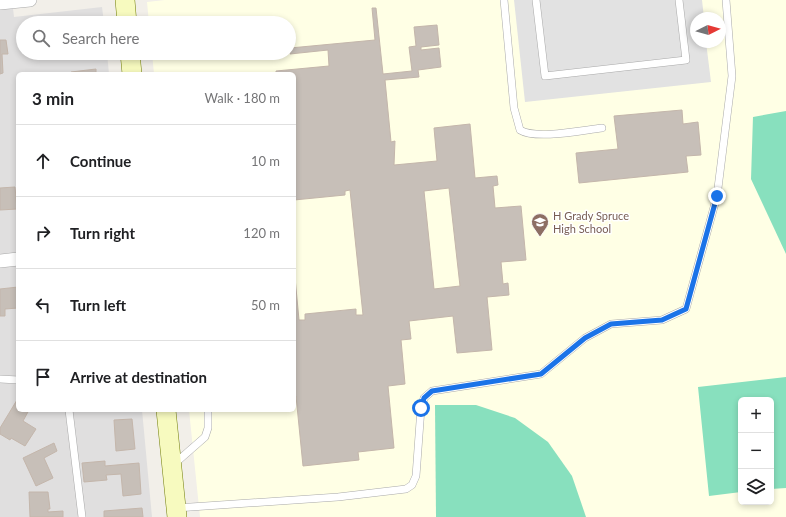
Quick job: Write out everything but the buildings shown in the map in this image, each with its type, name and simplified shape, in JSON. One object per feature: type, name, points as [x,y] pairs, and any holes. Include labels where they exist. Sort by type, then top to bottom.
[{"type":"street","points":[[0,3],[30,0]]},
{"type":"street","points":[[125,0],[126,16]]},
{"type":"street","points":[[131,60],[132,72]]},
{"type":"street","points":[[0,261],[16,259]]},
{"type":"street","points":[[166,412],[177,513]]},
{"type":"lane","points":[[504,0],[514,108],[520,130],[527,134],[542,134],[602,128]]},
{"type":"lane","points":[[536,0],[545,76],[686,60],[679,0]]},
{"type":"lane","points":[[177,513],[406,489],[412,485],[416,476],[421,408],[424,398],[432,391],[541,374],[585,338],[611,324],[662,320],[686,309],[717,196],[732,76],[726,0]]},
{"type":"lane","points":[[0,379],[16,380]]},
{"type":"lane","points":[[69,412],[82,517]]},
{"type":"lane","points":[[172,466],[205,437],[208,428],[208,412]]},
{"type":"shaded area","points":[[0,0],[12,0],[14,17],[16,17],[16,60],[108,60],[109,72],[16,72],[16,412],[142,412],[152,517],[0,517]]},
{"type":"shaded area","name":"H Grady Spruce High School","points":[[165,0],[786,0],[786,517],[200,517],[189,412],[296,412],[296,72],[154,72],[153,60],[296,60],[296,16],[148,16],[147,2]]},
{"type":"shaded area","points":[[514,0],[702,0],[703,12],[690,12],[690,48],[707,48],[711,82],[525,102]]},
{"type":"shaded area","points":[[102,7],[103,16],[23,16]]},
{"type":"green space","points":[[786,111],[786,254],[751,179],[753,117]]},
{"type":"green space","points":[[786,377],[786,488],[774,489],[774,397],[738,397],[738,492],[709,496],[698,387]]},
{"type":"green space","points":[[435,405],[476,405],[515,418],[548,442],[572,476],[586,517],[436,517]]},
{"type":"place","name":"H Grady Spruce High School","points":[[540,237]]},
{"type":"route","points":[[421,408],[424,398],[432,391],[541,374],[585,338],[611,324],[662,320],[686,309],[717,196]]}]
